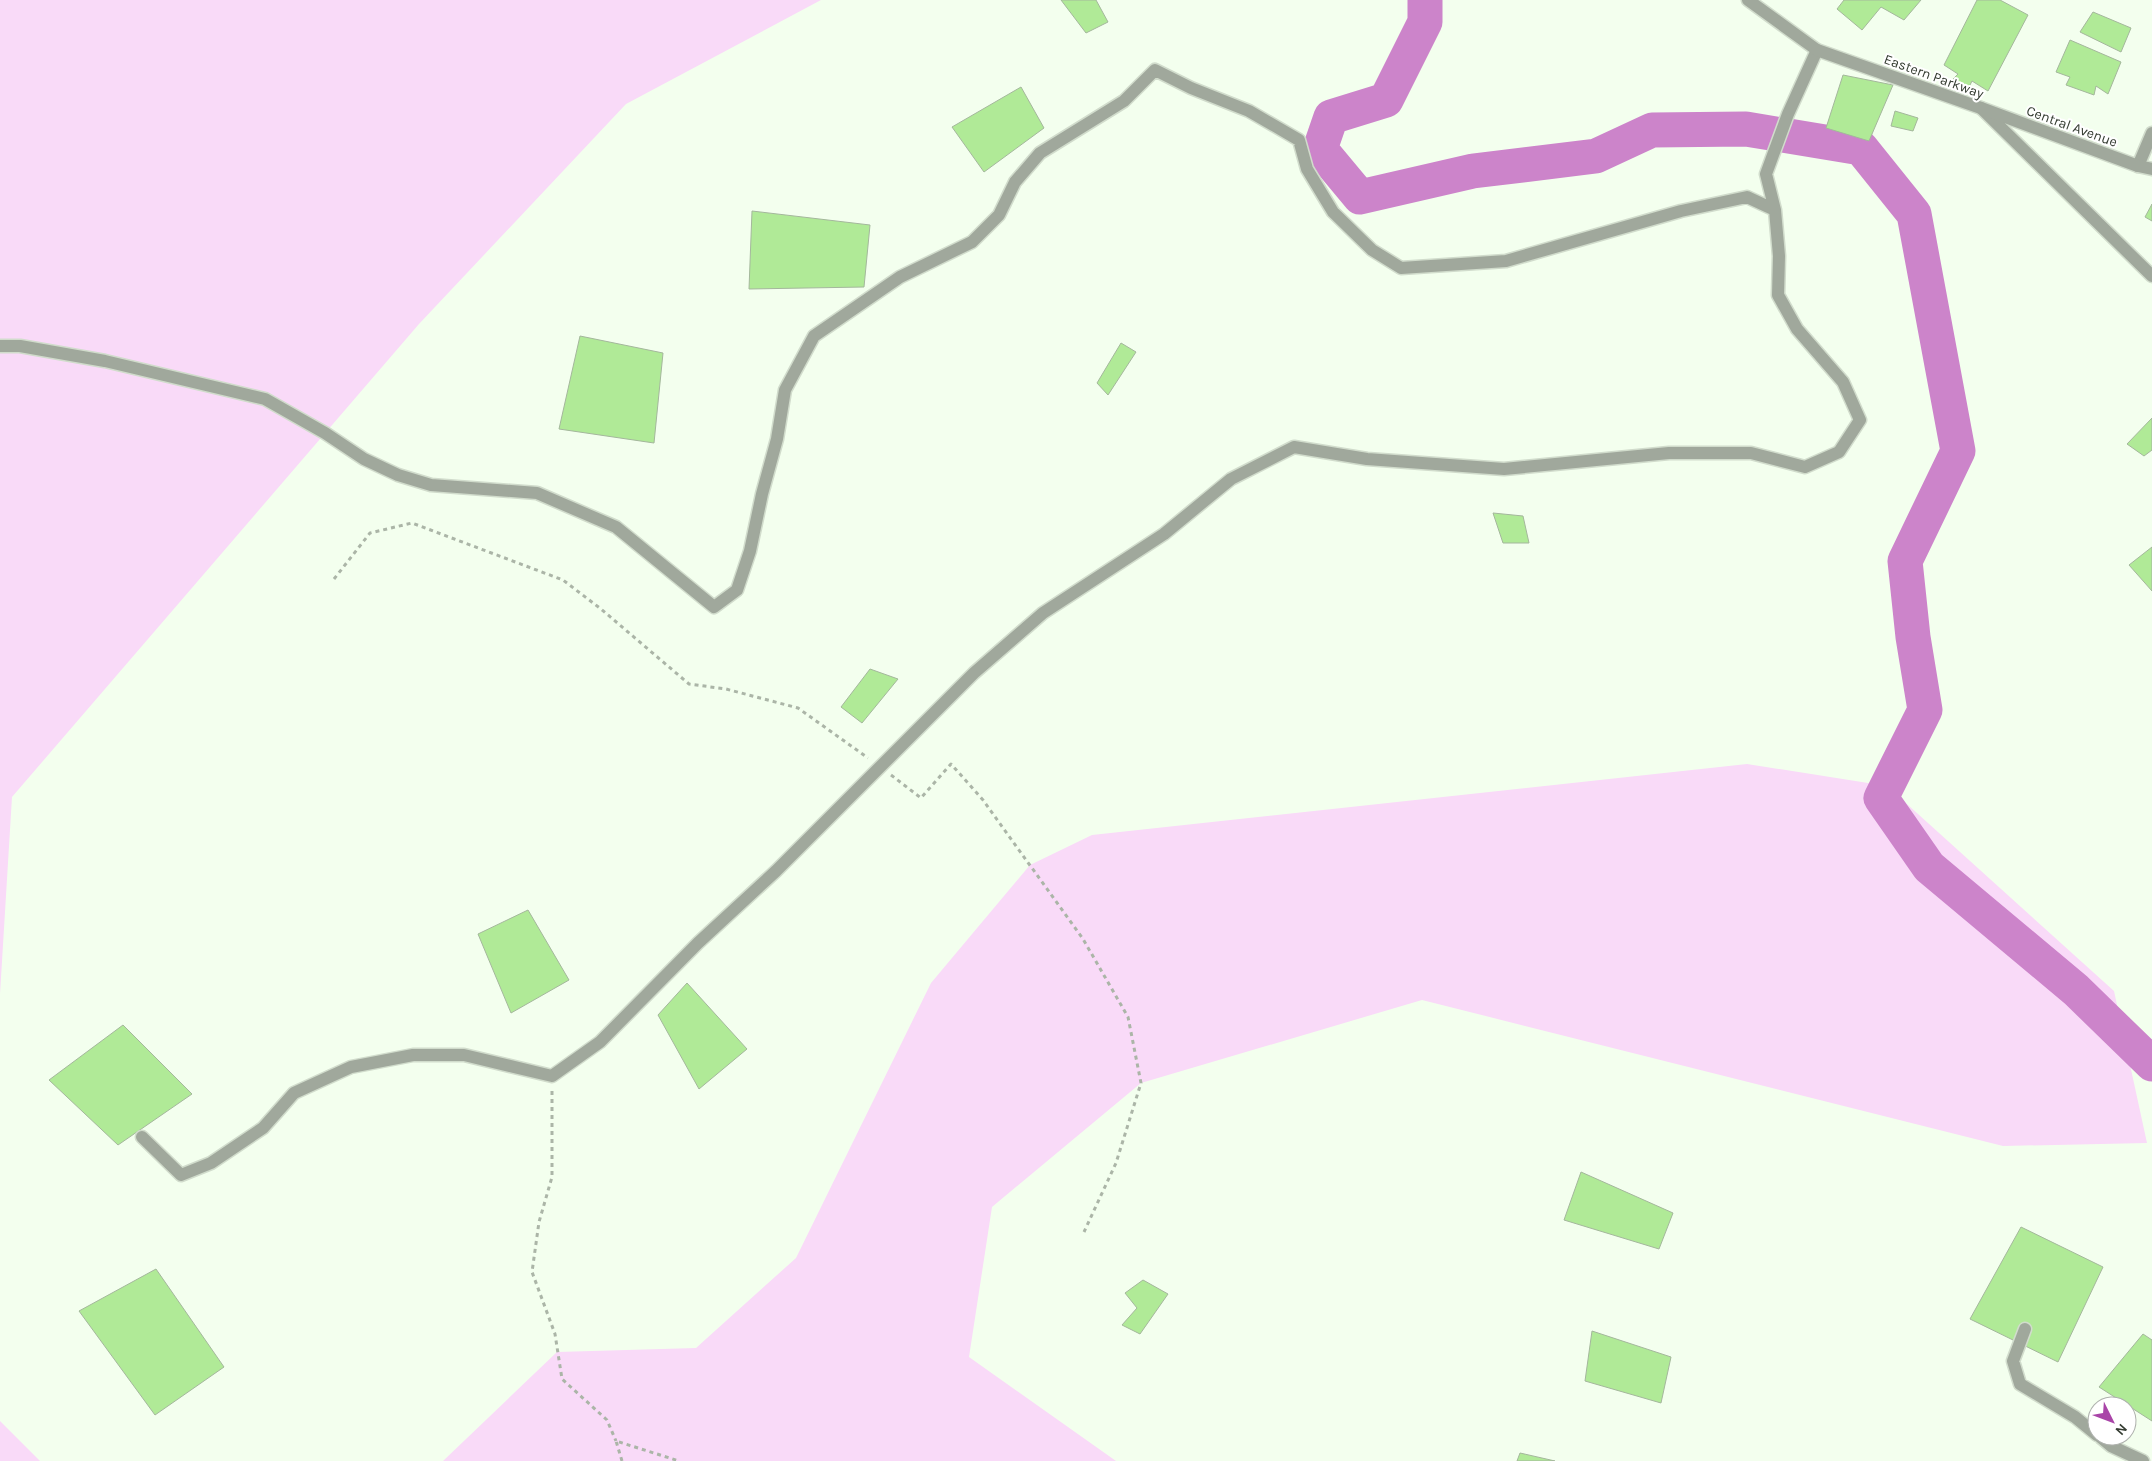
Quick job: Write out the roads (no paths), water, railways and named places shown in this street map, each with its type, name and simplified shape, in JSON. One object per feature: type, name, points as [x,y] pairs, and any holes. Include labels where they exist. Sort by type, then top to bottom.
[{"type":"street","name":"Eastern Parkway","points":[[1748,0],[1816,50],[1981,108],[2152,276]]},
{"type":"street","points":[[142,1137],[181,1175],[211,1163],[263,1128],[294,1093],[351,1068],[413,1055],[464,1056],[552,1076],[600,1042],[698,943],[776,871],[974,673],[1043,613],[1164,534],[1231,479],[1294,447],[1367,459],[1504,469],[1669,453],[1751,452],[1805,468],[1839,452],[1860,420],[1843,382],[1797,329],[1778,295],[1779,256],[1775,210],[1766,174],[1788,114],[1816,50]]},
{"type":"street","points":[[0,346],[20,346],[105,360],[265,400],[325,433],[364,459],[398,475],[431,485],[537,493],[616,527],[714,607],[737,590],[750,551],[762,494],[777,439],[785,390],[814,336],[900,277],[972,242],[999,216],[1015,182],[1040,153],[1124,101],[1155,70],[1191,88],[1249,111],[1299,140],[1307,169],[1333,212],[1372,250],[1401,268],[1506,261],[1681,211],[1747,197],[1775,210]]},
{"type":"street","name":"Central Avenue","points":[[1981,108],[2138,166],[2152,169]]},
{"type":"street","points":[[2138,166],[2152,133]]},
{"type":"street","points":[[2025,1329],[2013,1361],[2020,1384],[2075,1417],[2087,1426]]},
{"type":"street","points":[[2111,1446],[2143,1461]]},
{"type":"waterway","points":[[1425,0],[1425,22],[1386,100],[1331,117],[1320,149],[1360,197],[1473,171],[1596,156],[1652,130],[1746,129],[1861,148],[1914,214],[1958,451],[1905,561],[1913,637],[1925,710],[1881,798],[1929,867],[2076,990],[2152,1064]]}]
